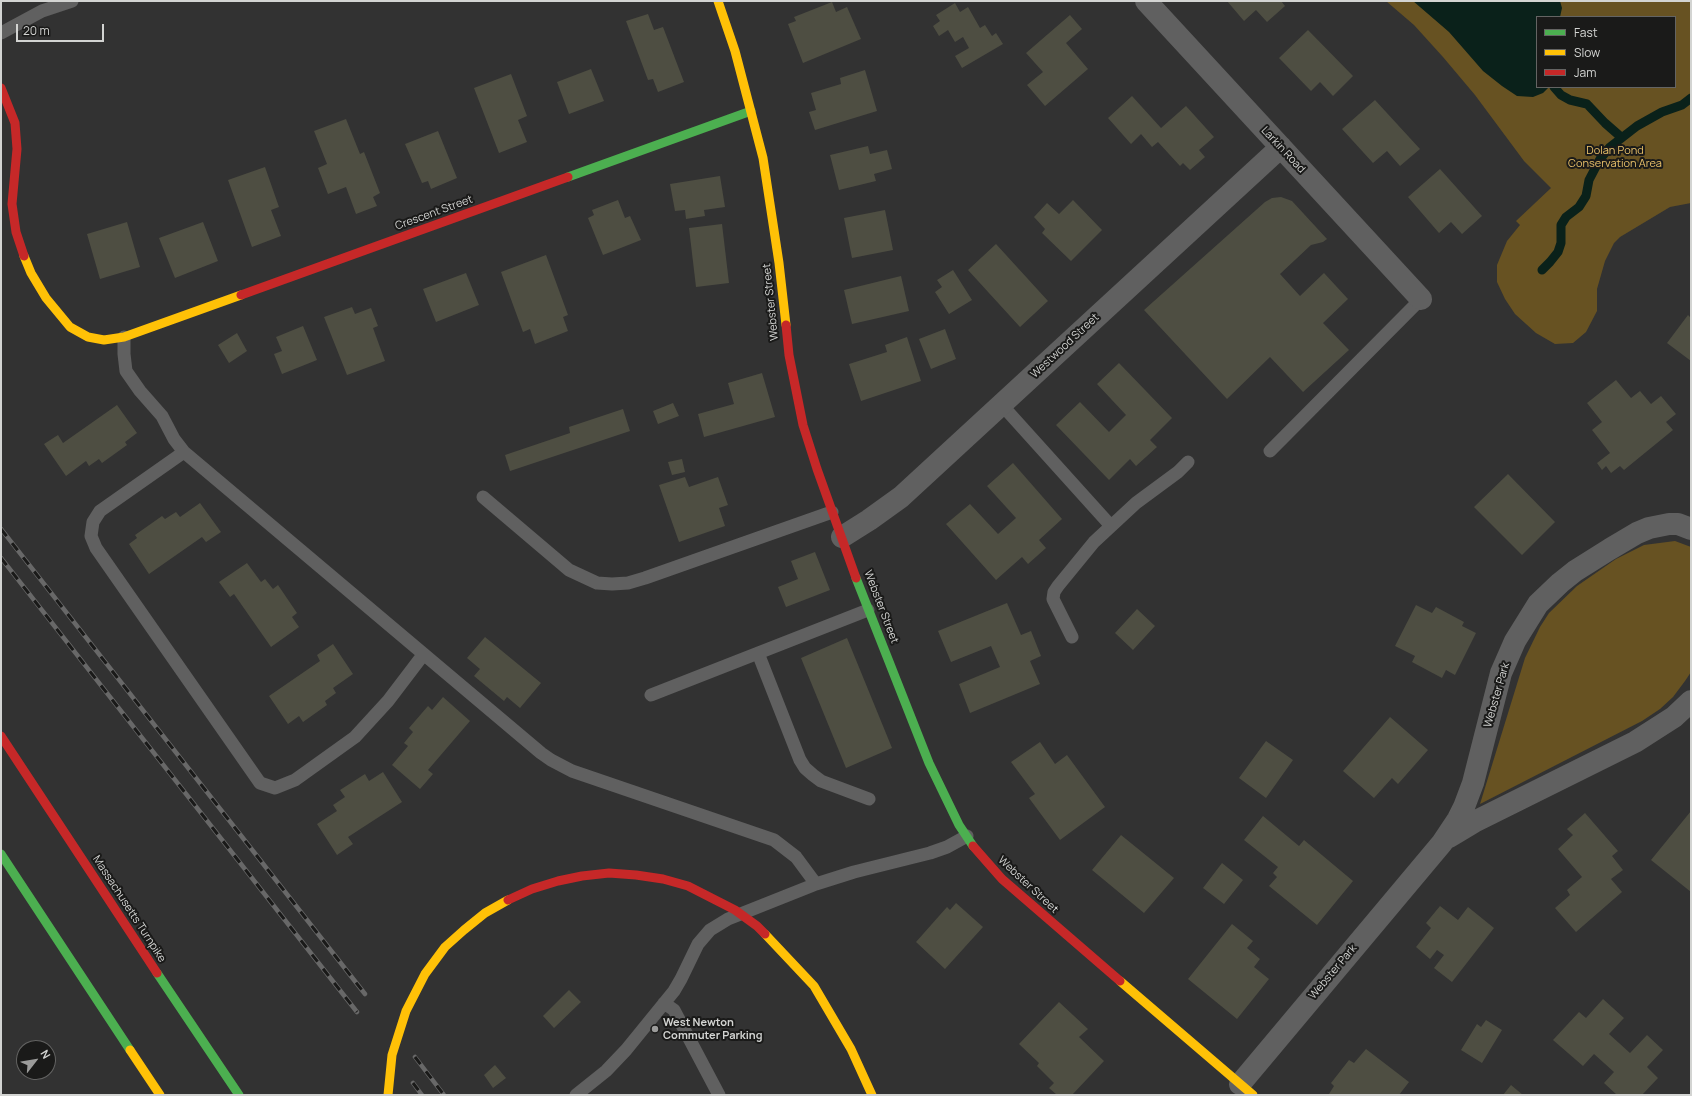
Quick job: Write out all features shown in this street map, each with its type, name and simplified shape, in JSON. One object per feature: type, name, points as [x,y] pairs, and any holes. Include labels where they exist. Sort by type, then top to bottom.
[{"type":"main road","name":"Webster Street","points":[[718,1],[736,52],[768,183],[779,263],[786,332],[798,402],[810,447],[868,610],[929,763],[945,798],[967,836],[993,870],[1024,899],[1246,1089]]},
{"type":"main road","name":"Crescent Street","points":[[1,88],[11,110],[17,137],[7,207],[25,259],[38,286],[55,310],[70,327],[88,337],[104,340],[124,336],[751,111]]},
{"type":"main road","name":"Massachusetts Turnpike","points":[[1,736],[169,992],[239,1095]]},
{"type":"main road","points":[[1,854],[160,1095]]},
{"type":"main road","points":[[388,1095],[388,1079],[395,1042],[406,1011],[425,974],[446,947],[485,913],[526,892],[558,881],[582,876],[609,873],[663,879],[688,886],[735,910],[752,922],[777,944],[814,986],[851,1049],[872,1095]]},
{"type":"street","name":"Larkin Road","points":[[1146,1],[1421,299]]},
{"type":"street","name":"Westwood Street","points":[[842,537],[896,501],[1281,147]]},
{"type":"street","name":"Webster Park","points":[[1246,1089],[1442,843],[1458,819],[1469,795],[1501,673],[1515,641],[1538,604],[1575,571],[1637,533],[1648,528],[1669,524],[1678,524],[1691,529]]},
{"type":"street","name":"Webster Park","points":[[1442,843],[1452,835],[1474,822],[1635,742],[1674,717],[1691,701]]},
{"type":"lane","points":[[1,33],[42,11],[72,1]]},
{"type":"lane","points":[[1270,451],[1421,299]]},
{"type":"lane","points":[[124,336],[124,363],[128,374],[162,416],[178,447],[423,655],[551,760],[572,770],[774,840],[796,857],[816,884]]},
{"type":"lane","points":[[1001,404],[1111,526]]},
{"type":"lane","points":[[184,452],[100,511],[93,522],[91,536],[96,548],[260,783],[275,788],[295,780],[355,737],[388,701],[423,655]]},
{"type":"lane","points":[[1072,636],[1053,599],[1054,592],[1082,556],[1111,526],[1136,503],[1178,472],[1188,462]]},
{"type":"lane","points":[[483,497],[568,570],[597,583],[612,584],[628,583],[645,578],[832,512]]},
{"type":"lane","points":[[651,695],[868,610]]},
{"type":"lane","points":[[758,653],[800,760],[805,768],[812,775],[821,780],[869,799]]},
{"type":"lane","points":[[576,1095],[617,1061],[681,980],[698,944],[710,930],[728,919],[816,884],[854,872],[925,855],[947,847],[967,836]]},
{"type":"lane","points":[[664,1003],[674,1010],[719,1095]]},
{"type":"green space","name":"Dolan Pond Conservation Area","points":[[1386,1],[1691,1],[1691,203],[1670,207],[1620,237],[1614,243],[1605,261],[1597,289],[1597,311],[1586,332],[1573,343],[1555,344],[1536,333],[1515,314],[1505,299],[1497,282],[1497,265],[1507,241],[1520,225],[1516,221],[1551,188],[1524,161],[1475,95],[1414,25]]},
{"type":"green space","points":[[1675,541],[1691,547],[1691,672],[1685,681],[1673,697],[1660,709],[1642,721],[1480,804],[1525,658],[1540,627],[1549,613],[1577,586],[1616,559],[1644,545]]},
{"type":"shaded area","points":[[1413,1],[1560,1],[1562,8],[1560,16],[1536,16],[1536,88],[1548,88],[1543,93],[1533,97],[1517,96],[1502,86],[1483,71],[1449,32]]},
{"type":"building","points":[[1227,1],[1281,1],[1285,6],[1267,22],[1256,10],[1244,21]]},
{"type":"building","points":[[832,2],[836,12],[847,7],[861,39],[803,63],[788,24],[796,21],[794,17]]},
{"type":"building","points":[[955,3],[960,12],[968,7],[980,28],[985,25],[992,36],[996,33],[1003,44],[962,68],[955,56],[969,48],[963,37],[955,42],[948,30],[939,36],[933,26],[940,21],[936,15]]},
{"type":"building","points":[[648,14],[654,30],[663,27],[684,82],[658,92],[653,79],[648,80],[626,21]]},
{"type":"building","points":[[1070,15],[1082,29],[1066,43],[1088,69],[1045,106],[1027,85],[1043,72],[1026,53]]},
{"type":"building","points":[[1308,30],[1353,76],[1333,96],[1320,82],[1311,91],[1279,58]]},
{"type":"building","points":[[591,69],[604,101],[569,114],[557,82]]},
{"type":"building","points":[[865,70],[877,111],[815,130],[809,112],[816,110],[811,93],[841,84],[840,78]]},
{"type":"building","points":[[511,74],[527,116],[518,120],[527,142],[499,153],[474,88]]},
{"type":"building","points":[[1132,96],[1161,128],[1186,106],[1214,137],[1199,150],[1205,157],[1190,170],[1183,163],[1180,166],[1158,142],[1152,147],[1141,134],[1131,144],[1108,118]]},
{"type":"building","points":[[1375,100],[1420,149],[1400,166],[1387,151],[1373,163],[1342,129]]},
{"type":"building","points":[[346,119],[360,154],[364,152],[380,193],[373,197],[377,206],[356,214],[346,187],[328,194],[318,168],[327,164],[314,131]]},
{"type":"building","points":[[438,131],[457,178],[431,189],[428,181],[422,183],[405,144]]},
{"type":"building","points":[[868,146],[870,154],[887,150],[892,169],[874,174],[876,181],[839,190],[830,155]]},
{"type":"building","points":[[265,167],[279,207],[271,210],[281,236],[252,247],[228,180]]},
{"type":"building","points":[[1440,169],[1482,216],[1462,234],[1451,222],[1439,233],[1408,197]]},
{"type":"building","points":[[720,176],[725,207],[704,210],[705,216],[686,219],[685,210],[675,211],[670,184]]},
{"type":"building","points":[[1281,197],[1292,201],[1327,239],[1323,242],[1311,245],[1280,274],[1300,296],[1324,273],[1348,299],[1323,323],[1349,350],[1303,392],[1270,357],[1227,399],[1144,310],[1265,202],[1272,198]]},
{"type":"building","points":[[618,200],[625,218],[630,216],[641,240],[603,255],[588,218],[594,215],[592,210]]},
{"type":"building","points":[[1073,200],[1102,230],[1071,261],[1042,233],[1045,229],[1034,217],[1047,203],[1059,214]]},
{"type":"building","points":[[885,210],[893,250],[852,258],[844,218]]},
{"type":"building","points":[[127,222],[140,267],[100,279],[87,234]]},
{"type":"building","points":[[203,222],[218,261],[175,278],[159,238]]},
{"type":"building","points":[[722,224],[729,283],[696,287],[689,228]]},
{"type":"building","points":[[996,244],[1048,301],[1020,327],[968,270]]},
{"type":"building","points":[[546,255],[568,315],[563,317],[568,331],[535,344],[530,329],[523,332],[501,272]]},
{"type":"building","points":[[953,270],[972,300],[949,314],[935,292],[942,287],[937,280]]},
{"type":"building","points":[[466,273],[479,305],[436,322],[423,289]]},
{"type":"building","points":[[901,276],[909,311],[852,324],[844,290]]},
{"type":"building","points":[[352,307],[355,314],[371,308],[378,326],[373,328],[385,361],[347,375],[324,317]]},
{"type":"building","points":[[1688,315],[1691,318],[1691,361],[1667,343]]},
{"type":"building","points":[[303,326],[317,360],[282,374],[274,354],[282,351],[276,337]]},
{"type":"building","points":[[945,329],[956,359],[931,369],[919,339]]},
{"type":"building","points":[[237,333],[247,351],[229,363],[218,345]]},
{"type":"building","points":[[907,337],[921,381],[861,401],[849,364],[887,352],[885,345]]},
{"type":"building","points":[[1119,363],[1172,418],[1150,440],[1157,447],[1136,466],[1130,459],[1109,480],[1056,425],[1080,402],[1109,432],[1126,415],[1097,384]]},
{"type":"building","points":[[762,373],[775,417],[704,437],[698,414],[734,404],[728,383]]},
{"type":"building","points":[[1616,380],[1631,398],[1640,391],[1651,404],[1661,396],[1676,414],[1666,422],[1673,430],[1624,470],[1620,466],[1611,473],[1606,466],[1602,470],[1597,463],[1610,453],[1592,430],[1602,422],[1587,403]]},
{"type":"building","points":[[673,403],[679,416],[658,424],[653,411]]},
{"type":"building","points":[[117,405],[137,433],[125,442],[127,445],[102,463],[99,459],[89,466],[86,461],[66,476],[44,444],[58,435],[63,443]]},
{"type":"building","points":[[623,409],[630,431],[510,471],[505,455],[570,433],[569,427]]},
{"type":"building","points":[[682,459],[685,472],[672,475],[668,462]]},
{"type":"building","points":[[1013,463],[1062,519],[1039,540],[1046,548],[1028,564],[1022,557],[996,580],[946,524],[970,504],[998,534],[1016,518],[987,486]]},
{"type":"building","points":[[1508,474],[1555,522],[1522,555],[1474,507]]},
{"type":"building","points":[[685,477],[689,487],[718,477],[728,505],[719,508],[725,526],[679,542],[659,485]]},
{"type":"building","points":[[200,503],[221,532],[206,542],[202,537],[149,574],[129,544],[137,538],[135,535],[162,516],[165,519],[176,512],[180,517]]},
{"type":"building","points":[[815,552],[830,590],[786,607],[778,587],[798,579],[791,561]]},
{"type":"building","points":[[247,563],[261,582],[265,579],[273,589],[278,585],[297,613],[292,617],[299,627],[271,647],[234,594],[230,597],[219,582]]},
{"type":"building","points":[[1007,603],[1021,635],[1031,631],[1041,656],[1030,661],[1040,684],[970,713],[959,684],[1000,667],[991,646],[951,662],[938,631]]},
{"type":"building","points":[[1416,605],[1432,613],[1436,607],[1464,622],[1462,626],[1476,633],[1455,675],[1446,670],[1442,678],[1412,662],[1415,656],[1395,646]]},
{"type":"building","points":[[1137,609],[1155,626],[1133,650],[1115,633]]},
{"type":"building","points":[[485,637],[541,683],[520,708],[507,697],[504,701],[474,676],[480,669],[467,658]]},
{"type":"building","points":[[847,638],[892,748],[846,768],[801,658]]},
{"type":"building","points":[[333,644],[353,674],[333,688],[336,693],[325,701],[327,705],[303,722],[299,716],[288,724],[269,696],[320,661],[317,655]]},
{"type":"building","points":[[443,697],[470,721],[428,770],[433,774],[420,789],[392,765],[408,746],[404,743],[413,732],[409,728],[428,706],[432,710]]},
{"type":"building","points":[[1390,717],[1428,750],[1398,784],[1392,778],[1374,798],[1343,771]]},
{"type":"building","points":[[1266,741],[1293,760],[1266,798],[1239,778]]},
{"type":"building","points":[[1040,742],[1055,764],[1067,755],[1105,807],[1060,840],[1029,798],[1035,794],[1011,762]]},
{"type":"building","points":[[383,772],[402,802],[348,837],[353,844],[337,855],[317,824],[337,811],[333,805],[345,797],[340,790],[365,774],[369,781]]},
{"type":"building","points":[[1691,811],[1691,892],[1651,860]]},
{"type":"building","points":[[1585,813],[1618,851],[1612,856],[1623,870],[1611,879],[1622,892],[1576,932],[1555,908],[1570,895],[1567,890],[1582,877],[1558,849],[1573,835],[1567,829]]},
{"type":"building","points":[[1263,816],[1299,846],[1304,840],[1353,881],[1317,925],[1269,886],[1277,877],[1273,873],[1278,867],[1244,840]]},
{"type":"building","points":[[1121,835],[1174,878],[1144,913],[1092,870]]},
{"type":"building","points":[[1222,863],[1243,880],[1224,904],[1203,888]]},
{"type":"building","points":[[956,903],[983,927],[945,969],[916,942],[947,907],[950,910]]},
{"type":"building","points":[[1440,906],[1458,920],[1468,907],[1494,928],[1452,982],[1434,968],[1444,955],[1437,950],[1430,959],[1416,947],[1431,928],[1426,923]]},
{"type":"building","points":[[1232,924],[1253,941],[1247,948],[1260,959],[1254,967],[1269,979],[1237,1019],[1188,979]]},
{"type":"building","points":[[569,990],[581,1002],[554,1028],[543,1016]]},
{"type":"building","points":[[1603,999],[1624,1018],[1609,1034],[1630,1053],[1647,1035],[1663,1050],[1647,1067],[1658,1078],[1642,1095],[1617,1095],[1604,1083],[1614,1072],[1594,1054],[1583,1066],[1553,1040],[1579,1012],[1586,1018]]},
{"type":"building","points":[[1059,1002],[1088,1029],[1079,1037],[1104,1061],[1072,1095],[1057,1095],[1049,1088],[1054,1083],[1037,1066],[1039,1063],[1019,1044]]},
{"type":"building","points":[[1486,1020],[1502,1030],[1482,1063],[1461,1050],[1477,1024],[1481,1027]]},
{"type":"building","points":[[1366,1049],[1409,1082],[1399,1095],[1329,1094],[1334,1086],[1331,1083],[1349,1060],[1354,1063]]},
{"type":"building","points":[[495,1065],[506,1078],[493,1088],[484,1075]]},
{"type":"building","points":[[1511,1085],[1523,1095],[1503,1095]]},
{"type":"waterway","points":[[1555,88],[1561,95],[1570,100],[1587,104],[1621,137]]},
{"type":"waterway","points":[[1542,270],[1558,252],[1561,243],[1561,225],[1566,217],[1579,207],[1586,196],[1589,180],[1600,159],[1610,147],[1637,126],[1662,112],[1682,105],[1691,98]]},
{"type":"railway","points":[[1,529],[365,994]]},
{"type":"railway","points":[[1,558],[357,1012]]},
{"type":"railway","points":[[415,1057],[444,1095]]},
{"type":"railway","points":[[413,1083],[422,1095]]},
{"type":"traffic: fast","points":[[568,177],[751,111]]},
{"type":"traffic: fast","points":[[856,578],[929,763],[959,825],[973,846]]},
{"type":"traffic: fast","points":[[1,854],[130,1050]]},
{"type":"traffic: fast","points":[[157,973],[239,1095]]},
{"type":"traffic: slow","points":[[718,1],[735,51],[763,158],[779,263],[786,325]]},
{"type":"traffic: slow","points":[[24,256],[31,273],[46,298],[70,327],[88,337],[104,340],[124,337],[241,295]]},
{"type":"traffic: slow","points":[[388,1095],[392,1055],[406,1011],[425,974],[445,947],[464,930],[485,913],[508,900]]},
{"type":"traffic: slow","points":[[765,934],[814,986],[851,1049],[872,1095]]},
{"type":"traffic: slow","points":[[1120,981],[1253,1095]]},
{"type":"traffic: slow","points":[[130,1050],[160,1095]]},
{"type":"traffic: jam","points":[[1,88],[15,123],[17,149],[12,204],[16,232],[24,256]]},
{"type":"traffic: jam","points":[[241,295],[568,177]]},
{"type":"traffic: jam","points":[[786,325],[789,355],[803,425],[856,578]]},
{"type":"traffic: jam","points":[[1,736],[157,973]]},
{"type":"traffic: jam","points":[[973,846],[1002,879],[1120,981]]},
{"type":"traffic: jam","points":[[508,900],[532,889],[558,881],[582,876],[609,873],[636,875],[663,879],[688,886],[735,910],[757,926],[765,934]]},
{"type":"place","name":"West Newton Commuter Parking","points":[[655,1029]]}]
